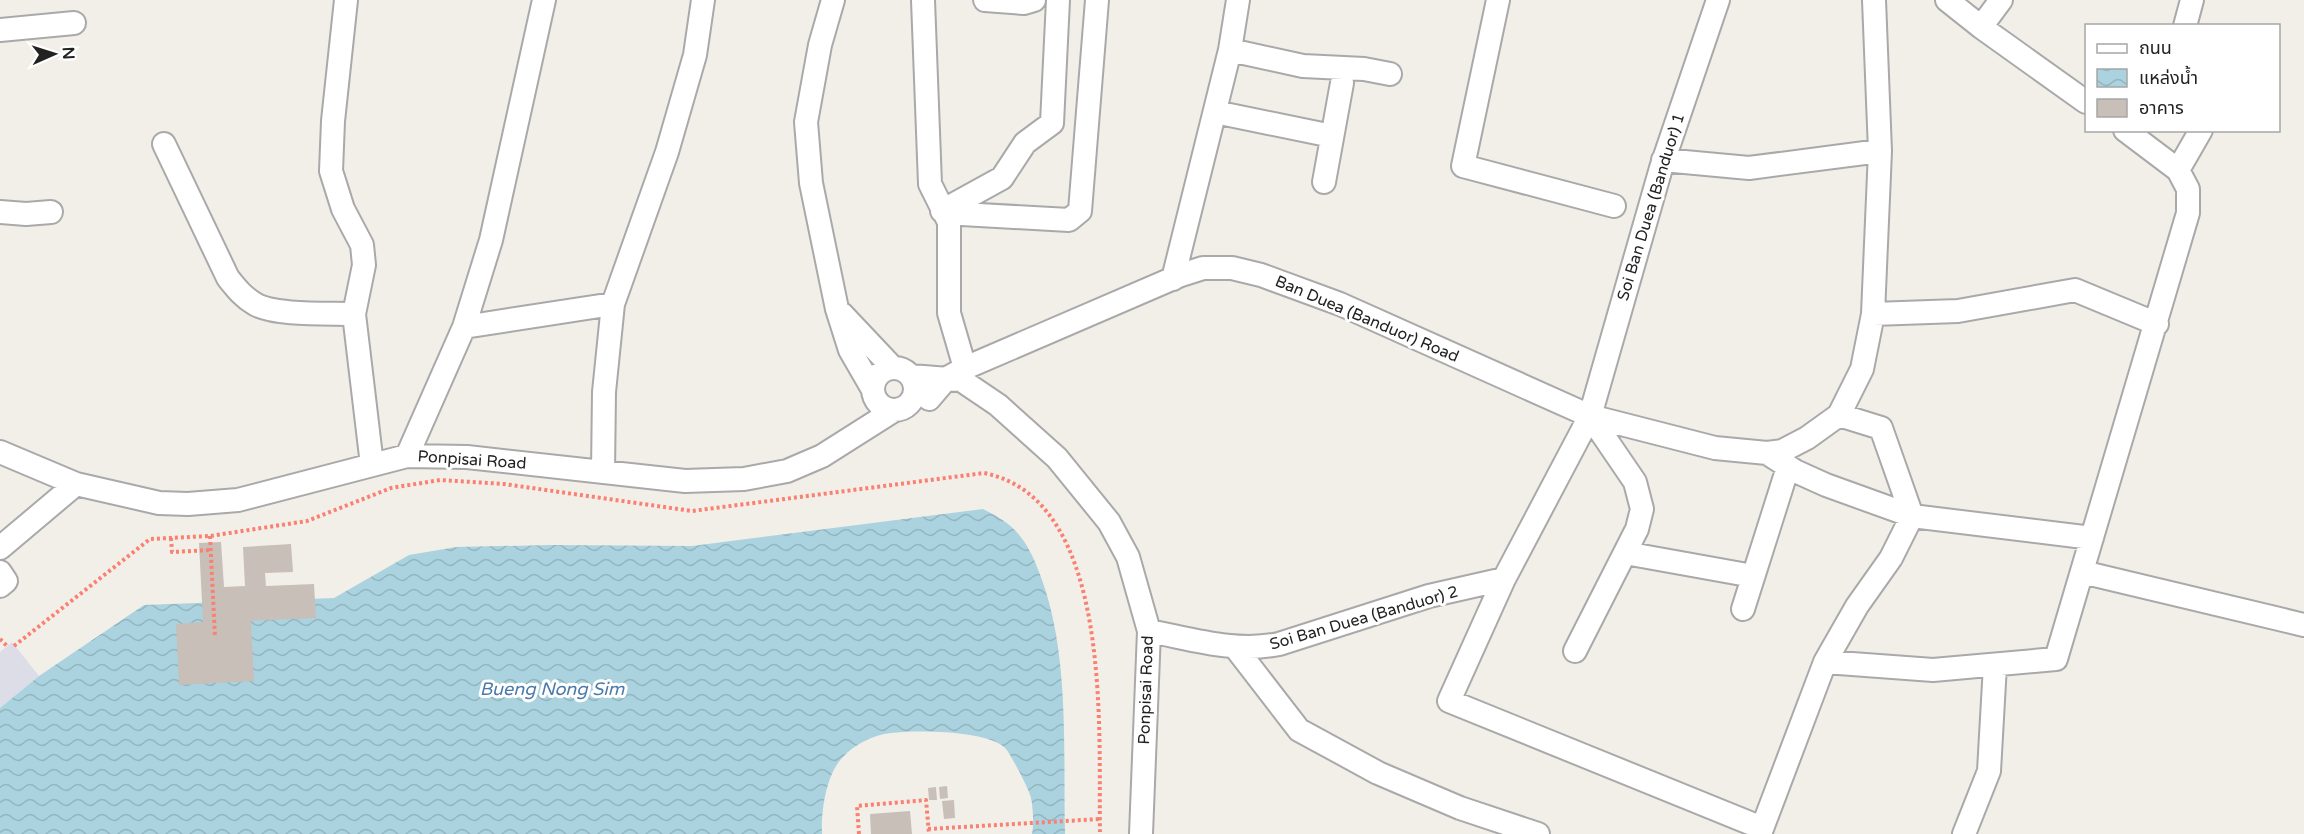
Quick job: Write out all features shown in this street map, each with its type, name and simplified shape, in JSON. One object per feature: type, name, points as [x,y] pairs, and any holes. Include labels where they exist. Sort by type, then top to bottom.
[{"type":"street","points":[[346,0],[333,121],[331,171],[343,209],[362,245],[364,265],[354,314],[372,465]]},
{"type":"street","points":[[407,456],[464,327],[490,240],[544,0]]},
{"type":"street","points":[[603,472],[604,392],[613,304],[667,152],[695,56],[704,0]]},
{"type":"street","points":[[833,0],[820,45],[806,122],[811,183],[837,309],[850,350],[879,405],[911,404],[979,392]]},
{"type":"street","points":[[902,372],[956,373],[949,314],[950,234],[930,184],[922,0]]},
{"type":"street","points":[[986,0],[1024,3],[1035,0]]},
{"type":"street","points":[[943,212],[1002,178],[1025,143],[1052,123],[1058,0]]},
{"type":"street","points":[[943,212],[1069,220],[1080,211],[1097,0]]},
{"type":"street","points":[[1173,279],[1230,50],[1238,0]]},
{"type":"street","points":[[1498,0],[1463,165],[1614,206]]},
{"type":"street","name":"Soi Ban Duea (Banduor) 1","points":[[1590,417],[1663,160],[1718,0]]},
{"type":"street","points":[[1767,453],[1782,451],[1807,438],[1839,415],[1862,369],[1873,314],[1880,152],[1874,0]]},
{"type":"street","points":[[1947,0],[2085,101]]},
{"type":"street","points":[[1981,27],[2001,0]]},
{"type":"street","points":[[2186,24],[2192,0]]},
{"type":"street","points":[[0,30],[74,22]]},
{"type":"street","points":[[1230,50],[1303,66],[1364,69],[1390,74]]},
{"type":"street","points":[[1324,182],[1342,83]]},
{"type":"street","points":[[1215,112],[1332,136]]},
{"type":"street","points":[[1825,662],[1933,670],[2056,659],[2188,213],[2188,189],[2178,170],[2128,132]]},
{"type":"street","points":[[2178,170],[2200,132]]},
{"type":"street","points":[[164,144],[228,278],[241,294],[257,306],[278,311],[354,314]]},
{"type":"street","points":[[1663,160],[1749,168],[1880,152]]},
{"type":"street","points":[[0,212],[26,214],[51,212]]},
{"type":"street","name":"Ban Duea (Banduor) Road","points":[[911,404],[956,373],[1173,279],[1203,268],[1232,268],[1261,275],[1341,304],[1590,417],[1715,448],[1767,453]]},
{"type":"street","points":[[1873,314],[1958,311],[2075,290],[2157,324]]},
{"type":"street","points":[[464,327],[613,304]]},
{"type":"street","points":[[837,309],[902,372],[915,388],[911,404]]},
{"type":"street","name":"Ponpisai Road","points":[[842,444],[873,391],[873,382],[881,372],[902,372]]},
{"type":"street","name":"Ponpisai Road","points":[[956,373],[962,381],[999,405],[1057,458],[1108,522],[1128,557],[1149,631],[1141,834]]},
{"type":"street","name":"Ponpisai Road","points":[[0,452],[76,484],[159,503],[188,504],[238,500],[407,456],[467,457],[685,481],[744,479],[787,471],[822,456],[911,404]]},
{"type":"street","points":[[1575,651],[1637,529],[1642,508],[1635,482],[1590,417],[1504,579],[1449,701],[1761,831],[1825,662],[1857,606],[1891,558],[1912,516],[1881,428],[1839,415]]},
{"type":"street","points":[[1767,453],[1788,467],[1826,485],[1912,516],[2092,538]]},
{"type":"street","points":[[1743,609],[1788,467]]},
{"type":"street","points":[[0,548],[76,484]]},
{"type":"street","points":[[1625,553],[1753,576]]},
{"type":"street","points":[[0,572],[6,581],[0,586]]},
{"type":"street","points":[[2082,573],[2304,625]]},
{"type":"street","name":"Soi Ban Duea (Banduor) 2","points":[[1149,631],[1235,647],[1263,647],[1279,644],[1429,596],[1504,579]]},
{"type":"street","points":[[1235,647],[1299,730],[1378,773],[1460,808],[1538,834]]},
{"type":"street","points":[[1964,834],[1989,771],[1995,665]]},
{"type":"path","points":[[14,646],[150,539],[210,536],[307,521],[391,488],[440,480],[504,484],[693,511],[984,474],[996,476],[1037,500],[1048,514],[1068,549],[1086,597],[1096,662],[1100,834]]},
{"type":"path","points":[[210,536],[215,637]]},
{"type":"path","points":[[171,538],[172,552],[211,550]]},
{"type":"path","points":[[0,639],[7,646]]},
{"type":"path","points":[[859,834],[857,806],[926,800],[928,831],[1100,819]]},
{"type":"shaded area","points":[[12,642],[39,676],[0,708],[0,652]]},
{"type":"water","name":"Bueng Nong Sim","points":[[983,509],[1008,524],[1024,541],[1038,569],[1051,610],[1061,673],[1065,834],[1032,834],[1033,816],[1030,794],[1006,749],[985,738],[951,733],[917,732],[891,733],[871,738],[843,757],[832,773],[826,793],[822,815],[822,834],[0,834],[0,708],[39,676],[144,605],[334,598],[409,555],[456,547],[692,546]]},
{"type":"building","points":[[221,542],[224,587],[245,586],[243,547],[291,544],[293,572],[265,573],[266,586],[314,584],[316,618],[251,621],[254,681],[179,685],[176,624],[203,622],[199,543]]},
{"type":"building","points":[[947,786],[948,798],[940,799],[939,787]]},
{"type":"building","points":[[936,787],[937,800],[929,800],[928,788]]},
{"type":"building","points":[[954,800],[955,818],[944,819],[942,801]]},
{"type":"building","points":[[910,811],[912,834],[871,834],[870,814]]}]
